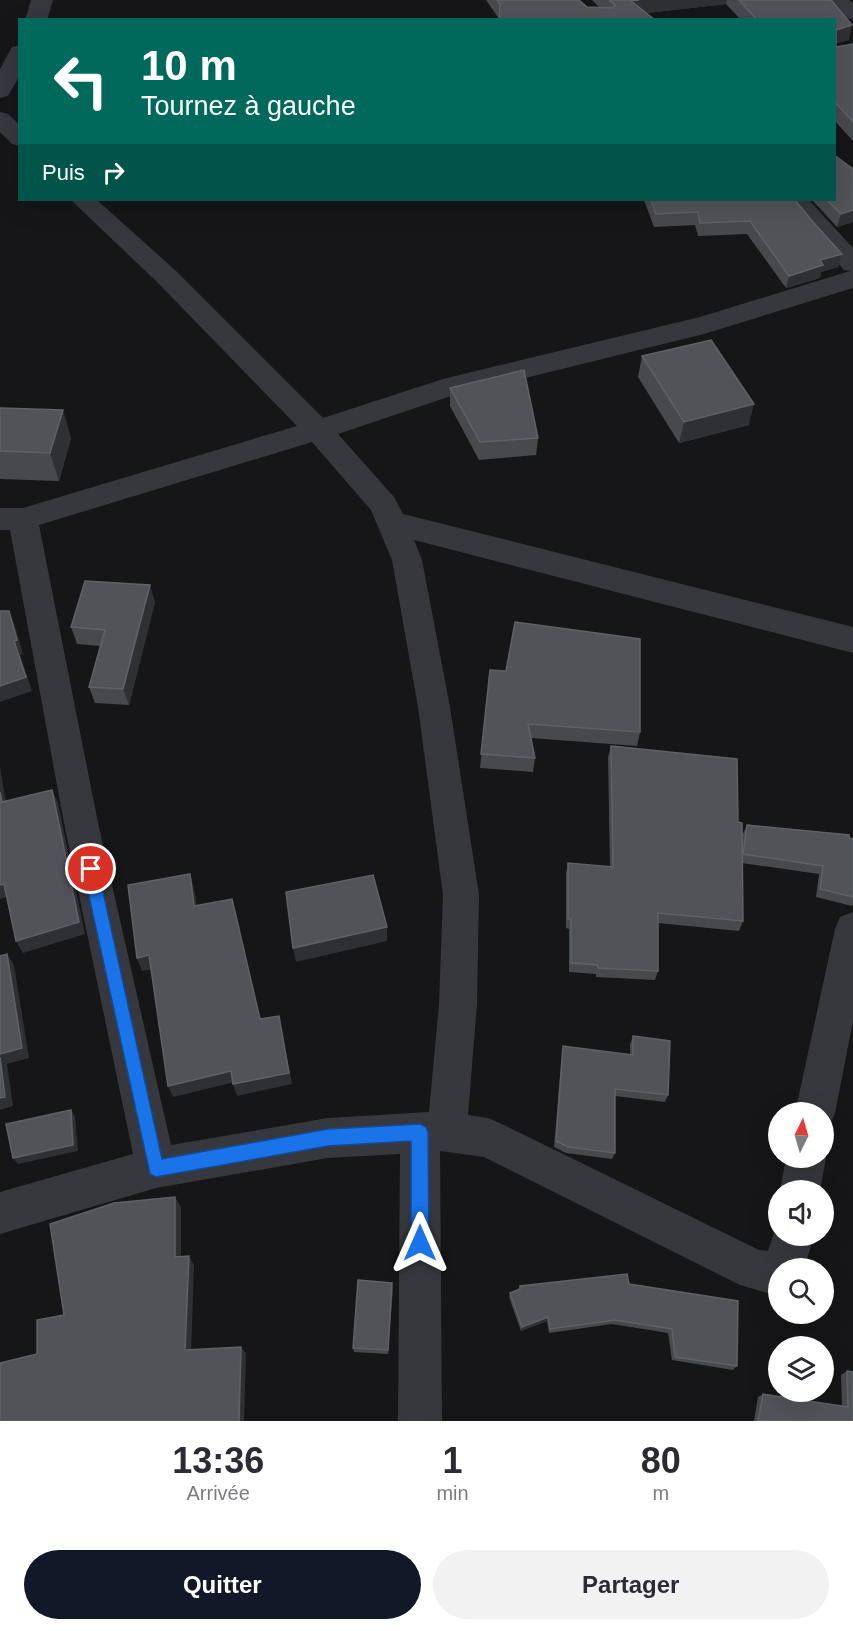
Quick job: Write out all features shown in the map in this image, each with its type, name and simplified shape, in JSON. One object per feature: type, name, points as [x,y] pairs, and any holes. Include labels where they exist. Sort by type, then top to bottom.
[{"type":"street","points":[[37,18],[42,0]]},
{"type":"street","points":[[836,0],[853,13]]},
{"type":"street","points":[[0,91],[18,56]]},
{"type":"street","points":[[0,119],[18,137]]},
{"type":"street","points":[[84,201],[167,277],[318,430],[384,505],[407,560],[434,707],[461,895],[458,1004],[433,1132],[420,1421]]},
{"type":"street","points":[[797,201],[853,264]]},
{"type":"street","points":[[156,1168],[12,519],[318,430],[443,389],[704,325],[853,279]]},
{"type":"street","points":[[392,523],[853,640]]},
{"type":"street","points":[[816,1102],[853,929]]},
{"type":"street","points":[[0,1213],[156,1168],[328,1138],[433,1132],[488,1137],[755,1270],[771,1273],[785,1264],[790,1246]]},
{"type":"building","points":[[497,0],[579,0],[587,7],[613,8],[615,5],[609,0],[639,0],[631,1],[652,18],[499,18],[500,4]]},
{"type":"building","points":[[739,0],[831,0],[852,25],[836,30],[836,18],[755,18]]},
{"type":"building","points":[[853,44],[853,122],[836,103],[836,47]]},
{"type":"building","points":[[836,156],[853,169],[853,210],[841,214],[828,201],[836,201]]},
{"type":"building","points":[[651,201],[796,201],[842,254],[820,260],[823,265],[789,276],[750,221],[700,223],[698,212],[656,214]]},
{"type":"building","points":[[711,340],[754,404],[684,422],[642,356]]},
{"type":"building","points":[[524,370],[538,438],[480,442],[450,388]]},
{"type":"building","points":[[0,408],[63,410],[50,453],[0,451]]},
{"type":"building","points":[[85,581],[150,585],[123,689],[89,687],[105,630],[71,627]]},
{"type":"building","points":[[0,611],[9,611],[17,640],[14,641],[26,677],[0,686]]},
{"type":"building","points":[[515,622],[640,639],[640,732],[528,724],[535,758],[481,754],[490,670],[506,671]]},
{"type":"building","points":[[611,746],[737,759],[738,822],[742,823],[743,921],[658,913],[658,971],[598,968],[598,965],[571,963],[568,863],[613,867]]},
{"type":"building","points":[[52,790],[79,922],[16,941],[4,884],[0,885],[0,792],[2,802]]},
{"type":"building","points":[[747,825],[849,835],[849,838],[853,839],[853,897],[820,889],[823,866],[743,854]]},
{"type":"building","points":[[190,874],[194,906],[232,899],[260,1019],[279,1016],[289,1073],[233,1084],[231,1071],[168,1086],[149,955],[137,958],[128,885]]},
{"type":"building","points":[[373,875],[387,927],[293,948],[286,892]]},
{"type":"building","points":[[7,954],[22,1048],[0,1054],[0,956]]},
{"type":"building","points":[[633,1036],[670,1041],[668,1095],[615,1089],[615,1153],[568,1147],[556,1141],[563,1046],[633,1055]]},
{"type":"building","points":[[0,1057],[5,1097],[0,1098]]},
{"type":"building","points":[[71,1110],[73,1145],[13,1158],[6,1124]]},
{"type":"building","points":[[175,1197],[175,1257],[189,1256],[185,1350],[241,1347],[239,1421],[0,1421],[0,1363],[37,1354],[37,1320],[64,1315],[50,1224],[114,1203]]},
{"type":"building","points":[[627,1274],[629,1284],[738,1301],[737,1366],[675,1357],[672,1329],[615,1320],[550,1329],[548,1317],[522,1327],[510,1293],[520,1289],[520,1286]]},
{"type":"building","points":[[358,1280],[392,1283],[388,1350],[353,1348]]},
{"type":"building","points":[[847,1371],[853,1372],[853,1421],[758,1421],[763,1394],[768,1395],[768,1402],[815,1402],[848,1407]]},
{"type":"route","points":[[91,869],[156,1168],[328,1138],[420,1132],[420,1243]]}]
